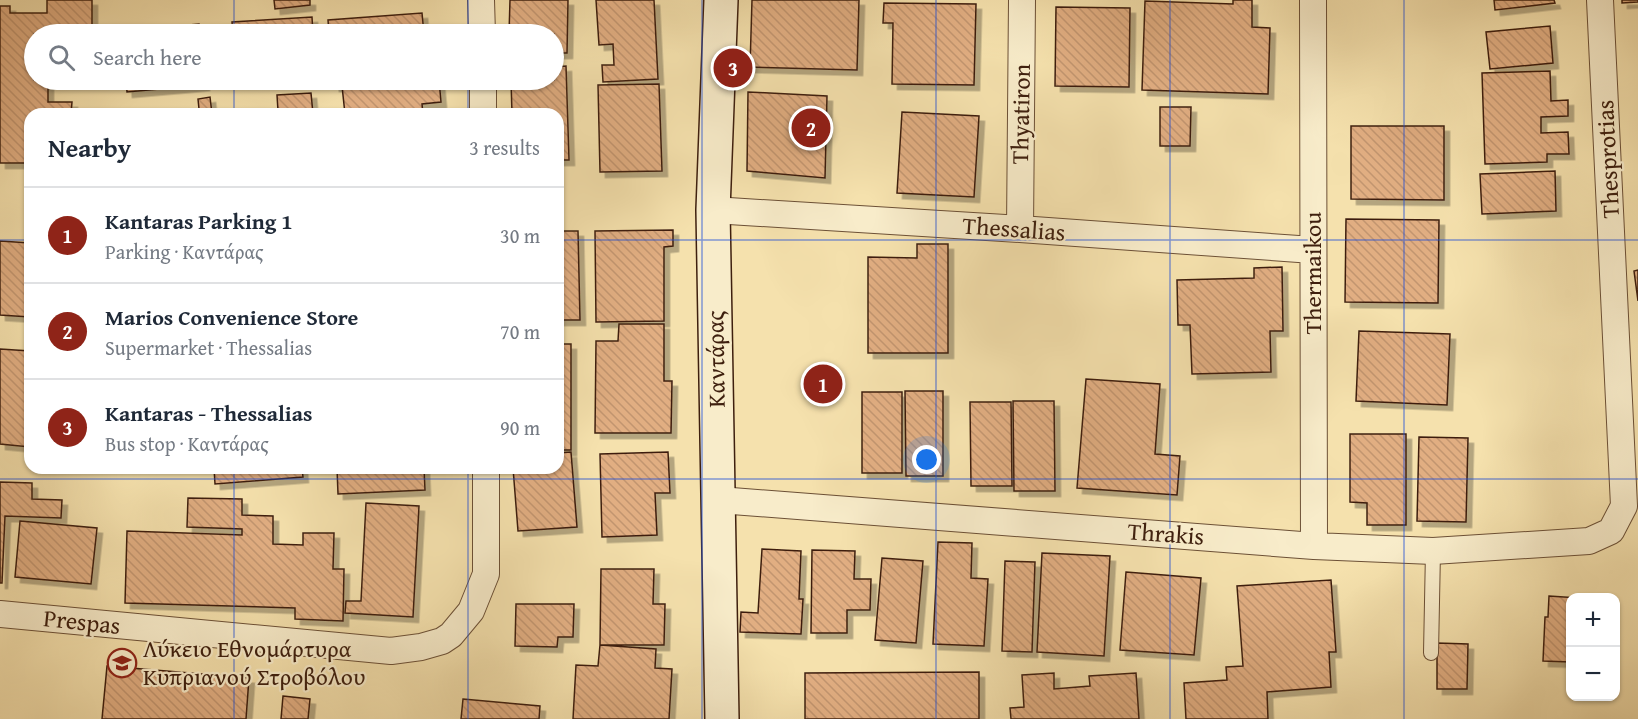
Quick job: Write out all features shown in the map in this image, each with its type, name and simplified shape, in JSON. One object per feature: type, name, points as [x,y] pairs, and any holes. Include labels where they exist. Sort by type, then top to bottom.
[{"type":"street","points":[[481,0],[482,24]]},
{"type":"street","name":"Καντάρας","points":[[721,0],[713,210],[722,719]]},
{"type":"street","name":"Thyatiron","points":[[1020,229],[1022,0]]},
{"type":"street","name":"Thermaikou","points":[[1313,0],[1314,546]]},
{"type":"street","name":"Thesprotias","points":[[1600,0],[1624,506],[1611,531]]},
{"type":"street","points":[[483,90],[483,108]]},
{"type":"street","name":"Thessalias","points":[[713,210],[1313,250]]},
{"type":"street","name":"Prespas","points":[[0,614],[391,651],[421,647],[442,641],[451,635],[471,611],[486,574],[486,474]]},
{"type":"street","name":"Thrakis","points":[[719,500],[1314,546],[1433,551],[1589,541],[1611,531]]},
{"type":"lane","points":[[1431,653],[1433,551]]},
{"type":"building","points":[[47,0],[92,0],[92,24],[24,24],[24,90],[48,90],[48,102],[72,102],[72,108],[24,108],[24,163],[0,163],[0,6],[10,6],[10,13],[47,13]]},
{"type":"building","points":[[274,0],[310,0],[310,5],[275,9]]},
{"type":"building","points":[[510,0],[568,0],[567,53],[564,53],[564,24],[509,24]]},
{"type":"building","points":[[596,0],[654,0],[658,79],[603,82],[602,65],[614,65],[613,44],[599,45]]},
{"type":"building","points":[[752,0],[859,0],[857,70],[750,67]]},
{"type":"building","points":[[1233,0],[1252,0],[1252,27],[1270,28],[1268,94],[1142,90],[1145,1],[1233,4]]},
{"type":"building","points":[[1494,0],[1554,0],[1555,3],[1495,10]]},
{"type":"building","points":[[1622,0],[1638,0],[1638,2],[1622,3]]},
{"type":"building","points":[[884,3],[976,4],[974,85],[892,84],[893,23],[883,23]]},
{"type":"building","points":[[1056,7],[1130,8],[1129,87],[1055,86]]},
{"type":"building","points":[[422,13],[423,24],[328,24],[328,20]]},
{"type":"building","points":[[312,17],[312,24],[232,24],[232,22]]},
{"type":"building","points":[[1550,26],[1553,63],[1490,69],[1486,32]]},
{"type":"building","points":[[564,66],[566,66],[569,160],[564,160],[564,108],[512,108],[511,90],[564,90]]},
{"type":"building","points":[[1550,71],[1551,101],[1568,100],[1568,116],[1541,117],[1541,133],[1568,132],[1569,154],[1547,154],[1547,162],[1485,164],[1482,73]]},
{"type":"building","points":[[659,84],[662,171],[600,172],[598,85]]},
{"type":"building","points":[[342,90],[440,90],[441,102],[422,104],[422,108],[344,108]]},
{"type":"building","points":[[748,92],[827,96],[825,178],[747,171]]},
{"type":"building","points":[[311,93],[312,108],[278,108],[277,95]]},
{"type":"building","points":[[210,97],[211,108],[199,108],[198,99]]},
{"type":"building","points":[[1160,107],[1191,107],[1190,146],[1160,146]]},
{"type":"building","points":[[902,112],[979,116],[974,197],[897,193]]},
{"type":"building","points":[[1351,126],[1444,126],[1444,200],[1351,199]]},
{"type":"building","points":[[1555,171],[1556,211],[1482,214],[1480,174]]},
{"type":"building","points":[[1346,219],[1439,220],[1438,303],[1345,302]]},
{"type":"building","points":[[673,230],[673,246],[664,247],[664,321],[596,322],[595,231]]},
{"type":"building","points":[[564,231],[578,231],[580,320],[564,320]]},
{"type":"building","points":[[0,241],[24,243],[24,317],[0,315]]},
{"type":"building","points":[[917,244],[948,244],[948,353],[868,353],[868,257],[917,258]]},
{"type":"building","points":[[1282,267],[1283,331],[1270,331],[1271,372],[1192,374],[1190,325],[1178,325],[1177,280],[1254,278],[1254,268]]},
{"type":"building","points":[[1638,270],[1638,301],[1634,271]]},
{"type":"building","points":[[619,324],[664,324],[664,381],[672,381],[671,433],[595,433],[596,341],[618,341]]},
{"type":"building","points":[[1359,331],[1450,334],[1447,405],[1356,401]]},
{"type":"building","points":[[564,344],[571,344],[571,450],[564,450]]},
{"type":"building","points":[[0,349],[24,351],[24,446],[0,444]]},
{"type":"building","points":[[1086,379],[1160,384],[1155,454],[1180,456],[1177,495],[1077,488]]},
{"type":"building","points":[[905,391],[943,391],[943,476],[906,476]]},
{"type":"building","points":[[862,392],[902,392],[902,473],[862,473]]},
{"type":"building","points":[[1013,401],[1054,401],[1055,491],[1014,491]]},
{"type":"building","points":[[970,402],[1011,402],[1012,486],[971,486]]},
{"type":"building","points":[[1350,434],[1406,434],[1406,525],[1367,525],[1367,503],[1350,502]]},
{"type":"building","points":[[1419,437],[1468,438],[1466,522],[1417,521]]},
{"type":"building","points":[[571,452],[577,527],[518,531],[513,474],[564,474],[564,453]]},
{"type":"building","points":[[668,452],[670,493],[655,493],[657,535],[602,537],[600,454]]},
{"type":"building","points":[[214,474],[303,474],[303,477],[215,484]]},
{"type":"building","points":[[337,474],[424,474],[425,490],[338,494]]},
{"type":"building","points":[[0,482],[32,483],[32,499],[62,500],[61,518],[5,516],[2,583],[0,583]]},
{"type":"building","points":[[188,498],[242,499],[242,515],[273,516],[273,544],[303,545],[303,533],[334,533],[333,569],[344,569],[343,621],[295,619],[295,608],[125,603],[127,531],[242,535],[242,529],[187,527]]},
{"type":"building","points":[[366,503],[419,506],[413,617],[345,613],[346,601],[361,601]]},
{"type":"building","points":[[20,521],[97,528],[91,584],[15,577]]},
{"type":"building","points":[[938,542],[972,543],[971,578],[988,579],[984,646],[933,644]]},
{"type":"building","points":[[762,549],[801,551],[799,599],[803,599],[801,634],[740,632],[741,612],[758,613]]},
{"type":"building","points":[[812,550],[855,551],[854,579],[871,579],[870,610],[847,610],[847,633],[811,633]]},
{"type":"building","points":[[1042,553],[1110,556],[1104,656],[1037,652]]},
{"type":"building","points":[[882,558],[923,561],[916,643],[875,640]]},
{"type":"building","points":[[1005,561],[1035,562],[1032,652],[1002,651]]},
{"type":"building","points":[[601,569],[654,569],[653,604],[665,604],[664,645],[600,645]]},
{"type":"building","points":[[1126,572],[1201,578],[1194,655],[1120,650]]},
{"type":"building","points":[[1331,580],[1336,652],[1329,652],[1331,687],[1267,692],[1268,719],[1186,719],[1184,683],[1227,680],[1226,667],[1243,666],[1237,586]]},
{"type":"building","points":[[1549,596],[1566,597],[1566,662],[1543,661],[1545,617],[1548,617]]},
{"type":"building","points":[[516,604],[574,604],[573,637],[558,637],[557,647],[515,646]]},
{"type":"building","points":[[1437,643],[1468,644],[1467,689],[1437,689]]},
{"type":"building","points":[[600,645],[656,649],[655,668],[672,669],[669,719],[573,719],[576,665],[598,666]]},
{"type":"building","points":[[107,666],[249,678],[246,719],[102,719]]},
{"type":"building","points":[[979,672],[979,719],[805,719],[805,673]]},
{"type":"building","points":[[1054,673],[1054,689],[1090,686],[1089,676],[1136,673],[1139,719],[1011,719],[1010,708],[1024,707],[1022,675]]},
{"type":"building","points":[[283,696],[310,699],[308,719],[281,719]]},
{"type":"building","points":[[463,699],[540,706],[539,719],[461,719]]},
{"type":"place","name":"Kantaras - Thessalias","points":[[733,68]]},
{"type":"place","name":"Marios Convenience Store","points":[[811,128]]},
{"type":"place","name":"Kantaras Parking 1","points":[[823,384]]},
{"type":"place","name":"Λύκειο Εθνομάρτυρα Κυπριανού Στροβόλου","points":[[122,663]]}]
